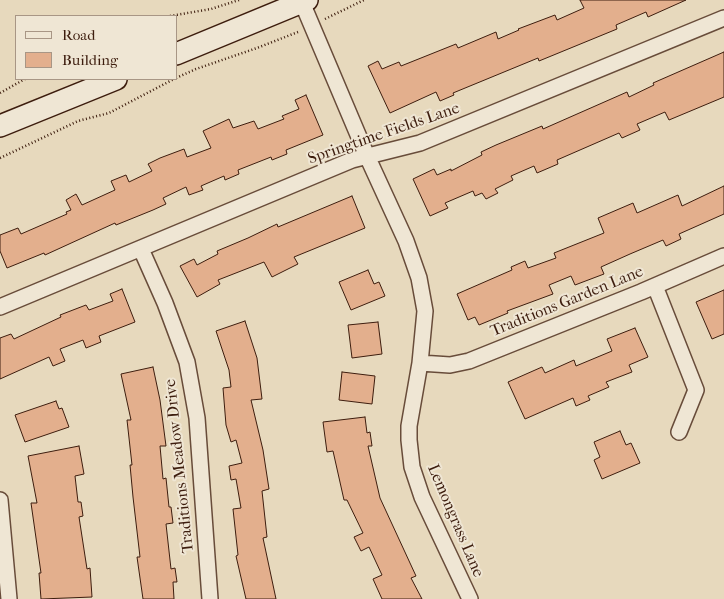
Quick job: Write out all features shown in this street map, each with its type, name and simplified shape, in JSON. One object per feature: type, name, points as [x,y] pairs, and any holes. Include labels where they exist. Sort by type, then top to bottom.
[{"type":"main road","points":[[178,53],[303,1]]},
{"type":"main road","points":[[0,126],[114,80]]},
{"type":"street","name":"Lemongrass Lane","points":[[303,1],[366,156],[406,241],[419,278],[425,311],[420,363],[409,426],[412,467],[422,496],[470,599]]},
{"type":"street","name":"Springtime Fields Lane","points":[[0,307],[352,160],[420,143],[724,18]]},
{"type":"street","name":"Traditions Meadow Drive","points":[[141,249],[165,303],[187,362],[197,418],[210,599]]},
{"type":"street","name":"Traditions Garden Lane","points":[[420,363],[450,365],[469,361],[724,256]]},
{"type":"street","points":[[655,286],[696,390],[679,432]]},
{"type":"street","points":[[0,500],[9,599]]},
{"type":"path","points":[[176,15],[211,9],[239,0]]},
{"type":"path","points":[[326,19],[364,0]]},
{"type":"path","points":[[178,77],[302,30]]},
{"type":"path","points":[[0,93],[23,80]]},
{"type":"path","points":[[0,158],[78,121],[109,112],[171,80]]},
{"type":"building","points":[[580,0],[686,0],[648,17],[646,12],[616,25],[617,29],[539,61],[538,58],[453,93],[454,95],[440,101],[436,92],[390,113],[368,66],[378,61],[382,69],[399,62],[401,66],[456,44],[458,48],[496,32],[498,39],[555,15],[557,20],[584,8]]},
{"type":"building","points":[[724,52],[724,97],[669,120],[665,112],[637,124],[640,130],[622,138],[619,133],[557,160],[558,164],[537,173],[534,166],[511,176],[513,180],[495,189],[498,193],[486,199],[482,193],[475,196],[473,191],[445,203],[448,208],[430,216],[413,179],[434,169],[437,175],[451,169],[451,171],[482,155],[481,152],[496,145],[542,126],[543,129],[627,92],[629,97],[654,85],[653,83]]},
{"type":"building","points":[[306,95],[323,135],[286,150],[287,154],[272,160],[271,157],[238,170],[239,174],[225,180],[224,176],[201,186],[203,190],[189,195],[186,187],[163,198],[166,204],[153,210],[116,225],[115,223],[45,255],[44,253],[7,268],[0,251],[0,235],[18,228],[21,234],[67,214],[66,212],[71,210],[66,200],[76,194],[82,205],[115,190],[111,181],[126,175],[129,182],[152,171],[148,164],[160,158],[184,149],[187,157],[211,148],[203,131],[229,119],[233,128],[254,121],[258,129],[284,119],[282,116],[299,109],[295,100]]},
{"type":"building","points":[[724,186],[724,214],[679,234],[681,239],[666,246],[663,240],[630,254],[601,267],[604,274],[575,285],[571,276],[549,285],[553,294],[507,311],[508,313],[479,325],[475,317],[468,320],[457,294],[512,270],[511,267],[525,261],[528,268],[556,258],[554,253],[604,233],[598,218],[633,203],[637,213],[678,195],[682,206]]},
{"type":"building","points":[[352,196],[365,228],[294,257],[298,264],[272,277],[264,262],[218,280],[220,284],[197,297],[180,266],[194,259],[197,265],[218,254],[217,251],[277,224],[278,227]]},
{"type":"building","points":[[368,270],[374,284],[379,282],[385,296],[351,310],[339,282]]},
{"type":"building","points":[[122,289],[135,322],[99,336],[101,342],[86,348],[83,340],[60,349],[65,361],[53,366],[49,357],[0,379],[0,338],[11,334],[14,339],[61,317],[60,315],[86,305],[89,310],[113,301],[110,294]]},
{"type":"building","points":[[724,290],[724,334],[712,339],[696,302]]},
{"type":"building","points":[[245,321],[257,358],[262,399],[251,400],[263,450],[269,489],[262,491],[267,537],[263,538],[276,599],[246,599],[236,556],[238,555],[233,509],[241,508],[236,479],[231,480],[229,466],[242,463],[236,440],[231,442],[226,425],[223,388],[231,387],[229,370],[216,331]]},
{"type":"building","points":[[378,322],[382,354],[352,358],[348,325]]},
{"type":"building","points":[[635,328],[648,357],[629,365],[632,372],[606,382],[609,387],[588,396],[590,400],[576,406],[573,398],[525,419],[508,382],[542,367],[545,373],[574,360],[576,366],[612,351],[607,339]]},
{"type":"building","points":[[153,367],[160,400],[166,446],[160,446],[163,479],[166,478],[173,523],[166,524],[171,569],[175,568],[177,582],[173,582],[174,599],[143,599],[137,557],[140,557],[127,420],[131,420],[121,374]]},
{"type":"building","points":[[342,372],[375,376],[372,404],[339,400]]},
{"type":"building","points":[[56,401],[59,409],[62,408],[69,427],[25,442],[15,415]]},
{"type":"building","points":[[365,417],[367,433],[370,432],[372,446],[368,446],[380,498],[416,576],[411,578],[422,599],[382,599],[373,579],[382,575],[369,547],[361,551],[354,537],[363,533],[347,500],[344,500],[333,451],[327,452],[323,422]]},
{"type":"building","points":[[620,431],[626,445],[631,443],[640,463],[602,479],[594,460],[600,457],[594,442]]},
{"type":"building","points":[[79,446],[84,474],[75,476],[78,502],[81,502],[83,516],[79,517],[87,569],[90,568],[92,597],[41,599],[39,573],[41,573],[31,503],[37,503],[28,456]]}]
